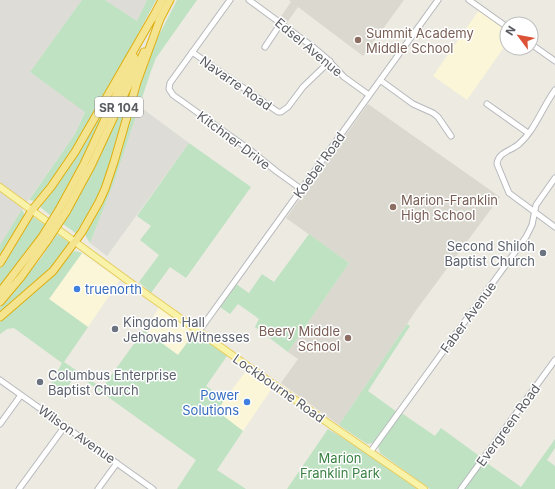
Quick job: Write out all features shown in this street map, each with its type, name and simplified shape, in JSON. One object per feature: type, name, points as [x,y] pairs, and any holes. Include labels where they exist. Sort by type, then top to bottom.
[{"type":"highway","name":"SR 104","points":[[0,302],[21,277],[63,210],[84,164],[157,17],[162,0]]},
{"type":"highway","name":"SR 104","points":[[157,17],[170,0]]},
{"type":"highway","points":[[0,263],[32,210],[51,187],[76,152],[157,17]]},
{"type":"highway","points":[[0,317],[53,271],[92,215],[105,189],[157,17]]},
{"type":"highway","name":"SR 104","points":[[0,292],[23,263],[45,239]]},
{"type":"main road","name":"Lockbourne Road","points":[[0,187],[199,331],[424,489]]},
{"type":"street","points":[[192,52],[230,0]]},
{"type":"street","name":"Edsel Avenue","points":[[249,0],[313,47],[330,61],[344,77],[369,95]]},
{"type":"street","name":"Koebel Road","points":[[199,331],[438,0]]},
{"type":"street","points":[[469,0],[499,21]]},
{"type":"street","points":[[265,47],[281,23]]},
{"type":"street","points":[[539,50],[555,61]]},
{"type":"street","name":"Kitchner Drive","points":[[192,52],[170,83],[169,89],[173,96],[250,150],[301,189]]},
{"type":"street","name":"Navarre Road","points":[[192,52],[274,110],[281,112],[288,107],[303,87],[330,61]]},
{"type":"street","points":[[380,80],[413,104],[433,113],[438,117],[451,136]]},
{"type":"street","points":[[555,90],[528,133],[517,146],[503,153],[498,161],[498,168],[509,193],[555,227]]},
{"type":"street","points":[[487,104],[528,133]]},
{"type":"street","name":"Faber Avenue","points":[[371,451],[526,237],[532,225],[536,205],[555,178]]},
{"type":"street","name":"Evergreen Road","points":[[462,489],[555,360]]},
{"type":"street","name":"Wilson Avenue","points":[[0,380],[153,489]]},
{"type":"street","points":[[0,424],[21,394]]},
{"type":"street","points":[[19,489],[65,426]]},
{"type":"street","points":[[98,489],[117,463]]},
{"type":"shaded area","points":[[0,0],[82,0],[30,72],[85,111],[75,134],[22,209],[0,245]]},
{"type":"shaded area","points":[[105,0],[147,0],[137,21]]},
{"type":"shaded area","name":"Summit Academy Middle School","points":[[289,0],[404,0],[363,56],[298,7],[286,24],[279,19],[291,2]]},
{"type":"shaded area","points":[[479,10],[499,24],[499,54],[467,100],[433,76]]},
{"type":"shaded area","name":"Marion-Franklin High School","points":[[368,104],[500,197],[417,309],[339,425],[281,383],[298,359],[288,352],[349,263],[286,218]]},
{"type":"shaded area","points":[[139,106],[189,143],[107,256],[90,243],[114,182]]},
{"type":"shaded area","points":[[82,253],[120,280],[88,327],[49,299]]},
{"type":"shaded area","points":[[159,307],[195,332],[178,355],[145,331]]},
{"type":"shaded area","points":[[249,367],[275,384],[243,431],[216,411]]},
{"type":"green space","points":[[82,0],[105,0],[137,21],[147,0],[156,0],[86,129],[53,178],[35,201],[29,200],[75,134],[85,112],[30,72]]},
{"type":"green space","points":[[177,0],[197,0],[156,58],[114,182],[90,243],[86,237],[86,229],[101,207],[113,175],[143,73],[157,39]]},
{"type":"green space","points":[[134,84],[100,195],[77,234],[63,224],[91,174]]},
{"type":"green space","points":[[115,88],[116,89],[72,182],[51,216],[39,206]]},
{"type":"green space","points":[[189,143],[251,187],[186,278],[170,267],[151,293],[139,282],[159,255],[140,240],[151,226],[137,216]]},
{"type":"green space","points":[[22,209],[25,216],[0,257],[0,245]]},
{"type":"green space","points":[[32,216],[45,225],[37,238],[0,286],[0,266]]},
{"type":"green space","points":[[57,234],[70,243],[48,273],[0,314],[0,308],[41,258]]},
{"type":"green space","points":[[309,234],[349,263],[288,352],[255,327],[259,319],[238,304],[230,314],[220,307],[236,284],[249,293],[262,274],[274,282]]},
{"type":"green space","points":[[75,251],[82,253],[49,299],[88,327],[64,362],[102,388],[144,330],[178,355],[195,332],[227,356],[206,386],[225,399],[217,411],[243,431],[217,470],[246,489],[177,489],[196,460],[76,374],[62,396],[49,387],[62,363],[14,328],[7,329],[0,334],[0,320],[71,253]]},
{"type":"green space","points":[[407,324],[410,326],[368,391],[397,412],[374,443],[367,444],[339,425]]},
{"type":"green space","points":[[400,412],[435,436],[441,428],[482,458],[459,489],[430,489],[380,453],[378,446]]},
{"type":"green space","name":"Marion Franklin Park","points":[[328,429],[367,453],[417,489],[287,489]]},
{"type":"green space","points":[[555,439],[555,448],[547,460],[555,466],[555,489],[464,489],[484,461],[521,487]]},
{"type":"place","name":"Summit Academy Middle School","points":[[358,40]]},
{"type":"place","name":"Marion-Franklin High School","points":[[393,207]]},
{"type":"place","name":"Second Shiloh Baptist Church","points":[[543,253]]},
{"type":"place","name":"truenorth","points":[[77,289]]},
{"type":"place","name":"Kingdom Hall Jehovahs Witnesses","points":[[115,329]]},
{"type":"place","name":"Beery Middle School","points":[[348,338]]},
{"type":"place","name":"Columbus Enterprise Baptist Church","points":[[40,382]]},
{"type":"place","name":"Power Solutions","points":[[247,402]]}]
